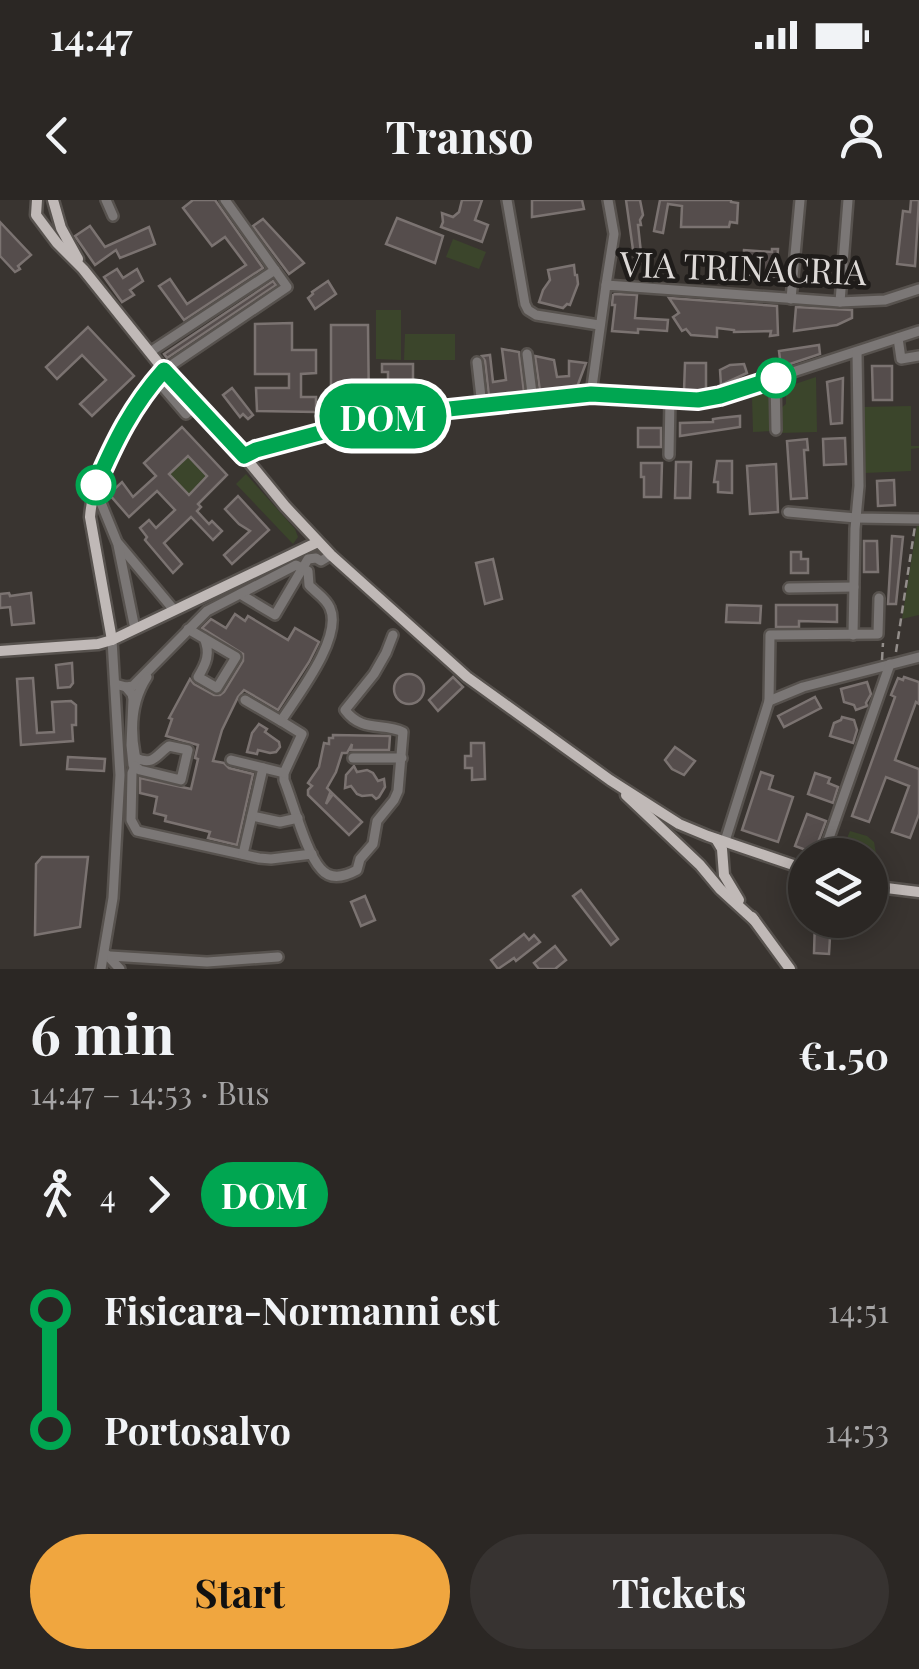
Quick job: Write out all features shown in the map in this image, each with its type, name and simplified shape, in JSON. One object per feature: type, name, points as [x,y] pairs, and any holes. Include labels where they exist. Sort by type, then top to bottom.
[{"type":"main road","points":[[54,200],[61,228],[84,269]]},
{"type":"main road","points":[[35,207],[51,220],[56,214]]},
{"type":"main road","points":[[35,207],[57,243],[84,269],[150,352],[160,375],[244,456],[285,506]]},
{"type":"main road","points":[[112,640],[90,517],[94,488],[126,421],[160,375]]},
{"type":"main road","points":[[198,408],[225,444],[318,542],[467,677],[610,780],[679,824],[788,863]]},
{"type":"main road","points":[[0,651],[112,640],[318,542]]},
{"type":"main road","points":[[610,780],[754,920]]},
{"type":"main road","points":[[772,858],[738,852],[721,859],[712,866],[697,863],[692,854],[699,839],[716,839],[722,846],[721,859],[728,884],[790,969]]},
{"type":"main road","points":[[888,888],[919,892]]},
{"type":"street","points":[[106,200],[113,216]]},
{"type":"street","points":[[160,375],[287,287],[225,200]]},
{"type":"street","points":[[508,200],[528,310],[599,329]]},
{"type":"street","points":[[606,285],[614,234],[608,200]]},
{"type":"street","points":[[791,300],[800,200]]},
{"type":"street","points":[[840,302],[848,200]]},
{"type":"street","points":[[150,352],[275,270]]},
{"type":"street","name":"VIA TRINACRIA","points":[[591,394],[606,285],[840,302],[885,300],[919,289]]},
{"type":"street","points":[[244,456],[383,416],[591,394],[698,400],[720,396],[919,331]]},
{"type":"street","points":[[898,338],[901,359],[919,356]]},
{"type":"street","points":[[853,635],[859,486],[857,352]]},
{"type":"street","points":[[527,354],[533,400]]},
{"type":"street","points":[[477,362],[482,406]]},
{"type":"street","points":[[776,378],[776,430]]},
{"type":"street","points":[[669,455],[670,398]]},
{"type":"street","points":[[94,488],[117,542],[135,629]]},
{"type":"street","points":[[788,512],[918,519]]},
{"type":"street","points":[[117,542],[174,610]]},
{"type":"street","points":[[240,594],[275,615],[308,559],[321,561],[331,555]]},
{"type":"street","points":[[131,690],[208,611],[296,565],[308,572],[309,585],[330,606],[333,627],[328,644],[281,722]]},
{"type":"street","points":[[789,588],[854,587]]},
{"type":"street","points":[[716,839],[769,701],[770,635],[878,634],[880,598]]},
{"type":"street","points":[[245,700],[302,734],[284,780],[321,870],[340,877],[357,870],[362,855],[373,844],[377,821],[398,791],[403,732],[372,727],[354,720],[345,710],[366,686],[385,645],[403,620]]},
{"type":"street","points":[[188,629],[204,638],[236,657],[217,688],[198,677],[208,658],[204,638]]},
{"type":"street","points":[[101,969],[107,954],[120,775],[112,640]]},
{"type":"street","points":[[769,701],[919,657]]},
{"type":"street","points":[[829,838],[892,664]]},
{"type":"street","points":[[114,684],[131,690]]},
{"type":"street","points":[[131,690],[136,758],[153,761],[169,746],[188,750],[181,780],[135,766],[131,758],[131,690]]},
{"type":"street","points":[[353,758],[402,758]]},
{"type":"street","points":[[231,760],[284,773]]},
{"type":"street","points":[[135,766],[131,804],[137,831],[271,859],[312,854]]},
{"type":"street","points":[[243,854],[263,768]]},
{"type":"street","points":[[252,816],[280,822],[298,818]]},
{"type":"street","points":[[107,954],[208,962],[278,957]]},
{"type":"street","points":[[107,954],[120,969]]},
{"type":"path","points":[[892,664],[918,519]]},
{"type":"green space","points":[[453,239],[486,252],[479,269],[446,257]]},
{"type":"green space","points":[[376,310],[401,310],[401,360],[376,359]]},
{"type":"green space","points":[[405,334],[455,334],[455,360],[404,360]]},
{"type":"green space","points":[[816,377],[817,432],[780,433],[780,409],[786,404],[786,387]]},
{"type":"green space","points":[[772,391],[773,431],[753,432],[752,397]]},
{"type":"green space","points":[[911,406],[911,446],[919,448],[911,449],[911,471],[865,473],[862,407]]},
{"type":"green space","points":[[188,456],[207,476],[189,495],[169,474]]},
{"type":"green space","points":[[246,474],[295,529],[298,537],[293,544],[236,484]]},
{"type":"green space","points":[[917,525],[919,615],[902,619]]},
{"type":"green space","points":[[850,831],[869,838],[847,838]]},
{"type":"building","points":[[193,200],[215,200],[263,268],[184,320],[159,286],[170,279],[187,304],[246,265],[225,237],[212,246],[183,208]]},
{"type":"building","points":[[462,200],[482,200],[475,220],[488,225],[482,242],[441,227],[442,213],[453,217]]},
{"type":"building","points":[[532,200],[582,200],[584,209],[532,217]]},
{"type":"building","points":[[626,200],[640,200],[643,215],[638,225],[642,262],[635,264]]},
{"type":"building","points":[[660,200],[731,200],[738,203],[737,223],[730,222],[729,227],[681,227],[682,206],[668,204],[663,233],[654,231]]},
{"type":"building","points":[[911,200],[919,200],[915,266],[897,264],[903,211],[910,212]]},
{"type":"building","points":[[397,218],[443,236],[435,263],[386,244]]},
{"type":"building","points":[[263,219],[304,263],[289,274],[253,226]]},
{"type":"building","points":[[0,222],[31,255],[15,272],[0,256]]},
{"type":"building","points":[[90,226],[105,247],[149,227],[155,244],[120,258],[116,250],[95,265],[75,236]]},
{"type":"building","points":[[778,249],[776,277],[742,274],[744,250]]},
{"type":"building","points":[[574,265],[578,284],[570,305],[563,308],[539,302],[550,280],[548,270]]},
{"type":"building","points":[[117,269],[123,278],[137,269],[143,281],[130,290],[134,295],[122,302],[104,277]]},
{"type":"building","points":[[273,281],[276,285],[167,358],[164,354]]},
{"type":"building","points":[[328,281],[336,294],[315,309],[308,298]]},
{"type":"building","points":[[615,294],[637,295],[635,318],[668,320],[667,331],[612,331]]},
{"type":"building","points":[[669,298],[777,306],[778,335],[770,336],[771,331],[734,332],[717,328],[717,337],[691,335],[686,329],[682,331],[673,317],[679,313]]},
{"type":"building","points":[[796,307],[852,310],[852,318],[837,325],[794,331]]},
{"type":"building","points":[[292,323],[292,350],[316,350],[316,373],[301,374],[301,397],[316,397],[316,412],[257,411],[256,388],[289,388],[289,374],[255,374],[255,324]]},
{"type":"building","points":[[331,325],[368,325],[369,410],[331,410]]},
{"type":"building","points":[[88,327],[134,376],[92,416],[80,404],[106,380],[82,355],[57,379],[46,367]]},
{"type":"building","points":[[819,345],[820,354],[781,367],[779,351]]},
{"type":"building","points":[[502,349],[519,352],[524,392],[489,397],[482,356],[490,355],[493,382],[506,380]]},
{"type":"building","points":[[535,356],[554,360],[557,377],[569,376],[569,361],[586,363],[577,387],[540,391]]},
{"type":"building","points":[[685,363],[706,363],[706,390],[684,391]]},
{"type":"building","points":[[382,364],[413,364],[413,392],[431,391],[434,402],[383,407],[377,396],[394,394],[393,382],[388,382],[388,372],[382,372]]},
{"type":"building","points":[[744,364],[747,373],[721,385],[720,370]]},
{"type":"building","points":[[872,366],[892,366],[892,400],[873,400]]},
{"type":"building","points":[[843,378],[842,423],[831,424],[827,382]]},
{"type":"building","points":[[232,388],[253,415],[248,419],[243,414],[240,417],[223,395]]},
{"type":"building","points":[[740,416],[740,427],[680,436],[680,423]]},
{"type":"building","points":[[182,427],[227,475],[198,504],[201,507],[197,511],[222,531],[213,540],[191,517],[164,543],[182,564],[173,573],[145,540],[140,528],[149,520],[156,528],[175,510],[157,491],[129,517],[109,494],[122,482],[133,497],[156,476],[144,463]],"holes":[[[188,456],[207,476],[189,495],[169,474]]]},
{"type":"building","points":[[638,428],[661,428],[661,447],[638,447]]},
{"type":"building","points":[[845,438],[846,464],[824,465],[823,439]]},
{"type":"building","points":[[807,439],[807,498],[791,499],[787,441]]},
{"type":"building","points":[[717,461],[732,461],[732,493],[718,492],[718,482],[714,482]]},
{"type":"building","points":[[676,462],[691,462],[690,498],[675,498]]},
{"type":"building","points":[[641,463],[662,463],[661,497],[644,497]]},
{"type":"building","points":[[776,464],[778,512],[750,514],[747,466]]},
{"type":"building","points":[[894,480],[895,505],[878,506],[877,481]]},
{"type":"building","points":[[238,496],[269,530],[232,564],[224,555],[250,531],[225,509]]},
{"type":"building","points":[[892,536],[903,537],[896,604],[888,604]]},
{"type":"building","points":[[864,541],[877,541],[878,572],[864,572]]},
{"type":"building","points":[[791,552],[801,552],[801,559],[808,559],[808,573],[791,573]]},
{"type":"building","points":[[493,559],[502,599],[485,604],[476,563]]},
{"type":"building","points":[[31,593],[34,623],[12,625],[10,607],[0,608],[0,594]]},
{"type":"building","points":[[727,605],[761,606],[760,623],[726,622]]},
{"type":"building","points":[[776,605],[837,605],[837,622],[799,621],[799,627],[776,627]]},
{"type":"building","points":[[235,614],[245,621],[248,616],[288,640],[295,628],[319,642],[278,710],[244,690],[222,730],[213,761],[253,774],[237,845],[208,838],[210,832],[165,821],[166,816],[154,813],[157,797],[140,793],[140,778],[191,789],[198,745],[166,736],[172,719],[169,718],[190,679],[214,695],[224,692],[243,661],[243,654],[202,628],[211,619],[226,628]]},
{"type":"building","points":[[72,663],[73,683],[58,688],[56,665]]},
{"type":"building","points":[[409,674],[420,678],[424,689],[420,700],[409,704],[398,700],[394,689],[398,678]]},
{"type":"building","points":[[453,677],[463,687],[438,711],[429,700]]},
{"type":"building","points":[[33,678],[37,733],[54,732],[52,702],[71,701],[76,705],[73,741],[21,745],[17,679]]},
{"type":"building","points":[[898,678],[919,682],[919,704],[916,702],[895,760],[919,769],[919,814],[910,838],[892,832],[909,786],[886,777],[869,822],[852,816],[895,697],[891,695]]},
{"type":"building","points":[[867,682],[871,694],[867,706],[856,710],[854,705],[844,702],[841,689]]},
{"type":"building","points":[[815,697],[821,708],[784,727],[778,716]]},
{"type":"building","points":[[842,717],[854,720],[857,730],[853,743],[830,736],[834,723]]},
{"type":"building","points":[[259,724],[279,742],[276,752],[247,752]]},
{"type":"building","points":[[333,735],[390,736],[389,750],[351,750],[352,744],[347,753],[342,753],[327,788],[332,793],[326,804],[333,794],[362,822],[349,835],[308,795],[312,786],[308,783],[319,767],[324,743],[329,744]]},
{"type":"building","points":[[471,743],[484,743],[485,779],[472,780],[472,768],[465,768],[465,756],[471,756]]},
{"type":"building","points":[[675,747],[695,761],[684,775],[665,760]]},
{"type":"building","points":[[68,757],[105,759],[104,771],[67,769]]},
{"type":"building","points":[[354,766],[357,772],[367,770],[378,781],[384,779],[385,787],[379,797],[362,796],[351,786],[345,788],[346,775]]},
{"type":"building","points":[[761,772],[773,776],[769,789],[793,797],[778,842],[742,830]]},
{"type":"building","points":[[815,773],[830,778],[828,783],[838,787],[833,803],[808,794]]},
{"type":"building","points":[[807,814],[826,821],[820,838],[798,838]]},
{"type":"building","points":[[42,857],[88,857],[80,927],[35,935],[36,864]]},
{"type":"building","points":[[581,890],[618,939],[611,945],[573,896]]},
{"type":"building","points":[[365,896],[375,920],[361,926],[351,902]]},
{"type":"building","points":[[524,934],[529,940],[534,935],[540,942],[516,961],[514,958],[498,969],[491,960]]},
{"type":"building","points":[[814,938],[830,938],[829,954],[814,953]]},
{"type":"building","points":[[555,946],[566,960],[555,969],[539,969],[534,963]]},
{"type":"bus line","name":"DOM","points":[[96,485],[126,421],[164,370],[244,456],[383,416],[591,394],[698,400],[776,378]]}]
